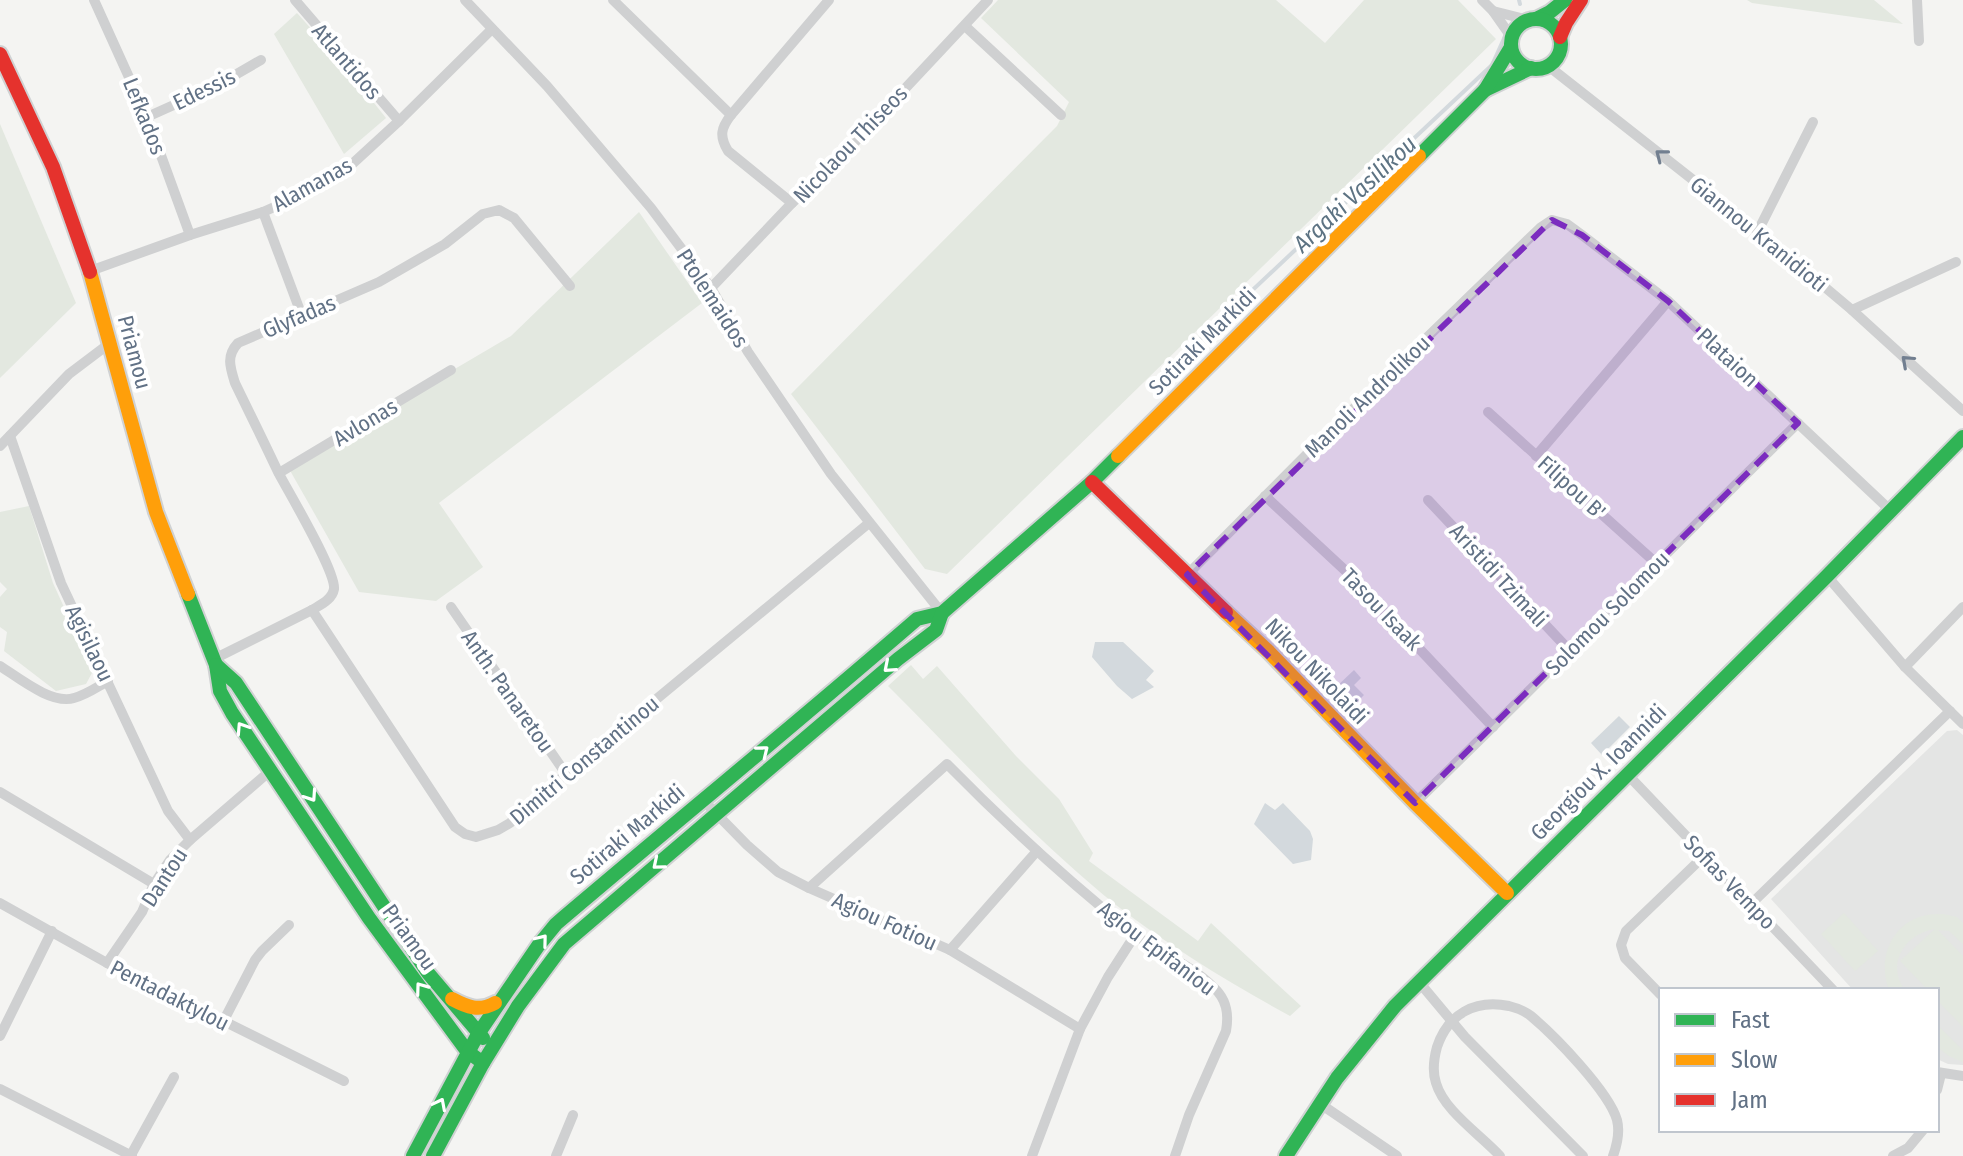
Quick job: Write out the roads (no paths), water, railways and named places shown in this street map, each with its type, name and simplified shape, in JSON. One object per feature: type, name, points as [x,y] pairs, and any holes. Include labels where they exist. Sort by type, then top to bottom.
[{"type":"street","name":"Lefkados","points":[[94,0],[147,117],[190,235]]},
{"type":"street","name":"Atlantidos","points":[[295,0],[399,121]]},
{"type":"street","name":"Ptolemaidos","points":[[465,0],[547,86],[651,208],[711,288],[775,394],[831,474],[942,613]]},
{"type":"street","points":[[613,0],[731,115]]},
{"type":"street","points":[[792,203],[728,151],[721,133],[731,115],[829,0]]},
{"type":"street","name":"Nicolaou Thiseos","points":[[711,288],[840,158],[988,0]]},
{"type":"street","points":[[1482,0],[1493,11],[1518,61],[1531,68],[1553,62],[1560,50],[1560,37],[1566,23],[1581,0]]},
{"type":"street","points":[[1511,42],[1521,23],[1550,12],[1565,0]]},
{"type":"street","points":[[1917,0],[1919,41]]},
{"type":"street","points":[[1493,11],[1551,24],[1560,37]]},
{"type":"street","points":[[965,26],[1061,115]]},
{"type":"street","name":"Alamanas","points":[[90,271],[263,212],[299,196],[350,166],[492,29]]},
{"type":"street","name":"Sotiraki Markidi","points":[[413,1156],[467,1051],[498,1001],[556,924],[917,619],[942,613],[1092,482],[1485,90],[1511,42]]},
{"type":"street","name":"Priamou","points":[[0,54],[53,167],[90,271],[156,512],[215,662],[220,691],[369,918],[467,1051],[483,1063]]},
{"type":"street","name":"Edessis","points":[[147,117],[216,86],[261,60]]},
{"type":"street","name":"Giannou Kranidioti","points":[[1547,65],[1758,231],[1852,310],[1963,411]]},
{"type":"street","name":"Sotiraki Markidi","points":[[1485,90],[1531,68]]},
{"type":"street","points":[[1758,231],[1813,122]]},
{"type":"street","name":"Glyfadas","points":[[312,610],[332,595],[334,585],[326,562],[235,383],[231,371],[231,351],[238,343],[379,282],[445,244],[483,214],[492,211],[514,218],[570,286]]},
{"type":"street","points":[[263,212],[302,316]]},
{"type":"street","name":"Plataion","points":[[1552,220],[1567,224],[1668,301],[1891,511]]},
{"type":"street","name":"Manoli Androlikou","points":[[1187,575],[1506,260],[1552,220]]},
{"type":"street","points":[[1852,310],[1956,262]]},
{"type":"street","points":[[1536,456],[1668,301]]},
{"type":"street","points":[[0,446],[69,374],[110,343]]},
{"type":"street","name":"Avlonas","points":[[279,473],[451,370]]},
{"type":"street","name":"Filipou B'","points":[[1488,412],[1656,563]]},
{"type":"street","name":"Solomou Solomou","points":[[1415,803],[1798,423]]},
{"type":"street","name":"Agisilaou","points":[[10,436],[61,583],[168,811],[190,840]]},
{"type":"street","name":"Georgiou X. Ioannidi","points":[[1286,1156],[1319,1103],[1370,1035],[1419,982],[1963,437]]},
{"type":"street","name":"Nikou Nikolaidi","points":[[1092,482],[1269,652],[1507,893]]},
{"type":"street","name":"Tasou Isaak","points":[[1265,496],[1349,574],[1493,727]]},
{"type":"street","name":"Aristidi Tzimali","points":[[1428,500],[1570,651]]},
{"type":"street","name":"Dimitri Constantinou","points":[[312,610],[455,827],[476,837],[510,823],[869,523]]},
{"type":"street","points":[[1827,576],[1905,667],[1963,724]]},
{"type":"street","name":"Anth. Panaretou","points":[[451,607],[566,774]]},
{"type":"street","points":[[1905,667],[1963,607]]},
{"type":"street","points":[[215,662],[312,610]]},
{"type":"street","name":"Sotiraki Markidi","points":[[433,1156],[493,1046],[564,944],[936,630],[942,613]]},
{"type":"street","name":"Priamou","points":[[215,662],[236,683],[445,995],[478,1034],[493,1046]]},
{"type":"street","points":[[0,666],[53,698],[64,700],[75,698],[108,681]]},
{"type":"street","points":[[1752,903],[1950,711]]},
{"type":"street","name":"Agiou Epifaniou","points":[[809,888],[947,764],[1037,851],[1135,935],[1184,964],[1214,987],[1227,1008],[1226,1031],[1189,1115],[1175,1156]]},
{"type":"street","name":"Dantou","points":[[107,963],[142,912],[154,884],[170,860],[270,771]]},
{"type":"street","name":"Sofias Vempo","points":[[1628,775],[1831,988]]},
{"type":"street","points":[[0,792],[154,884]]},
{"type":"street","name":"Agiou Fotiou","points":[[702,799],[778,872],[950,950],[1080,1029]]},
{"type":"street","points":[[950,950],[1037,851]]},
{"type":"street","points":[[1659,993],[1625,958],[1621,945],[1626,931],[1704,856]]},
{"type":"street","name":"Pentadaktylou","points":[[0,903],[107,963],[344,1081]]},
{"type":"street","points":[[223,1022],[255,960],[289,925]]},
{"type":"street","points":[[0,1036],[52,931]]},
{"type":"street","points":[[1032,1156],[1080,1029],[1135,935]]},
{"type":"street","points":[[1419,982],[1465,1037],[1583,1156]]},
{"type":"street","points":[[445,995],[477,1010],[498,1001]]},
{"type":"street","points":[[1500,1156],[1447,1105],[1436,1084],[1433,1060],[1441,1036],[1451,1020],[1476,1007],[1495,1004],[1529,1014],[1609,1101],[1618,1122],[1618,1141],[1613,1156]]},
{"type":"street","points":[[1939,1073],[1963,1076]]},
{"type":"street","points":[[0,1089],[131,1156],[174,1077]]},
{"type":"street","points":[[1319,1103],[1397,1156]]},
{"type":"street","points":[[556,1156],[573,1115]]},
{"type":"street","points":[[1893,1156],[1908,1148],[1921,1132]]},
{"type":"waterway","name":"Argaki Vasilikou","points":[[1519,0],[1520,4]]},
{"type":"waterway","name":"Argaki Vasilikou","points":[[1193,346],[1492,65],[1506,34]]}]
